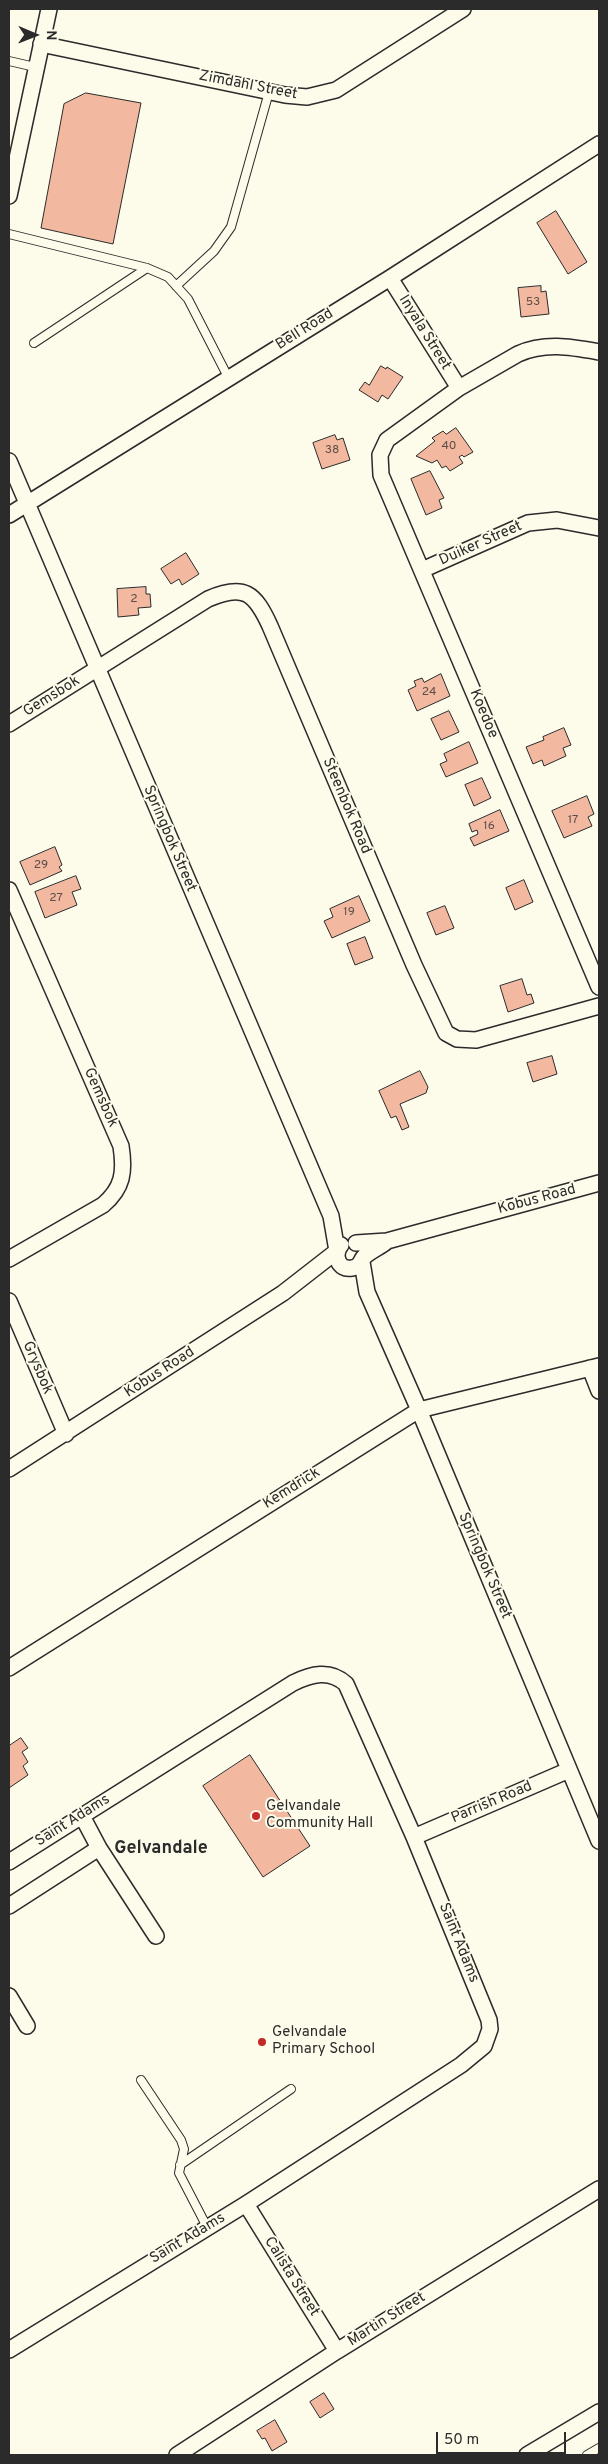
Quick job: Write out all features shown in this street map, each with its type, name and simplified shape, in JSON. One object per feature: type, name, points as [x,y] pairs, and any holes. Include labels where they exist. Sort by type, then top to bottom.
[{"type":"street","points":[[9,196],[35,67],[49,9]]},
{"type":"street","name":"Zimdahl Street","points":[[41,44],[269,92],[307,97],[336,90],[463,9]]},
{"type":"street","name":"Bell Road","points":[[9,515],[390,278],[599,144]]},
{"type":"street","name":"Inyala Street","points":[[390,278],[459,388]]},
{"type":"street","points":[[459,388],[528,350],[560,346],[599,352]]},
{"type":"street","name":"Koedoe","points":[[459,388],[387,440],[380,455],[380,470],[599,988]]},
{"type":"street","name":"Springbok Street","points":[[9,461],[96,670],[330,1216]]},
{"type":"street","name":"Duiker Street","points":[[422,570],[528,523],[557,520],[599,528]]},
{"type":"street","name":"Steenbok Road","points":[[96,670],[208,599],[231,592],[240,592],[255,598],[270,626],[434,1012],[446,1033],[457,1039],[476,1040],[599,1006]]},
{"type":"street","name":"Gemsbok","points":[[9,724],[96,670]]},
{"type":"street","name":"Gemsbok","points":[[9,890],[121,1146],[124,1174],[120,1186],[103,1205],[9,1260]]},
{"type":"street","name":"Kobus Road","points":[[387,1241],[599,1183]]},
{"type":"street","points":[[330,1216],[353,1242],[362,1249],[366,1292]]},
{"type":"street","points":[[330,1216],[341,1262],[366,1292]]},
{"type":"street","points":[[341,1262],[342,1243],[387,1241]]},
{"type":"street","points":[[341,1262],[355,1268],[362,1260],[387,1241]]},
{"type":"street","name":"Kobus Road","points":[[9,1469],[66,1434],[309,1274],[341,1262]]},
{"type":"street","name":"Springbok Street","points":[[366,1292],[419,1410],[599,1840]]},
{"type":"street","name":"Grysbok","points":[[9,1301],[66,1434]]},
{"type":"street","points":[[595,1367],[599,1391]]},
{"type":"street","name":"Kemdrick","points":[[9,1668],[419,1410],[595,1367]]},
{"type":"street","name":"Saint Adams","points":[[9,2350],[246,2204],[461,2065],[477,2053],[488,2039],[490,2020],[414,1837],[346,1684],[341,1679],[324,1674],[306,1676],[293,1683],[82,1816],[10,1858]]},
{"type":"street","name":"Parrish Road","points":[[414,1837],[569,1770]]},
{"type":"street","points":[[82,1816],[99,1848],[156,1936]]},
{"type":"street","points":[[9,1906],[99,1848]]},
{"type":"street","points":[[9,1996],[27,2026]]},
{"type":"street","name":"Martin Street","points":[[177,2455],[337,2351],[599,2189]]},
{"type":"street","name":"Calista Street","points":[[246,2204],[337,2351]]},
{"type":"street","points":[[527,2455],[599,2412]]},
{"type":"lane","points":[[9,61],[35,67]]},
{"type":"lane","points":[[176,286],[214,251],[232,227],[269,92]]},
{"type":"lane","points":[[9,234],[147,268],[168,277],[188,299],[228,378]]},
{"type":"lane","points":[[34,343],[147,268]]},
{"type":"lane","points":[[140,2080],[181,2140],[184,2149],[180,2165],[181,2178],[208,2227]]},
{"type":"lane","points":[[180,2165],[291,2089]]},
{"type":"lane","points":[[587,2455],[599,2448]]},
{"type":"building","points":[[86,93],[141,103],[113,244],[41,228],[64,104]]},
{"type":"building","points":[[556,211],[587,262],[568,274],[537,223]]},
{"type":"building","points":[[541,286],[541,292],[546,291],[549,314],[521,317],[518,288]]},
{"type":"building","points":[[381,366],[386,369],[387,367],[403,377],[388,399],[382,395],[378,402],[359,390],[365,382],[369,385]]},
{"type":"building","points":[[456,428],[473,452],[464,457],[462,455],[459,457],[463,463],[450,471],[446,466],[442,468],[437,460],[432,463],[416,456],[435,441],[432,438],[443,431],[446,434]]},
{"type":"building","points":[[335,435],[337,440],[343,438],[350,460],[322,469],[313,443]]},
{"type":"building","points":[[430,471],[444,498],[439,500],[442,508],[426,515],[411,479]]},
{"type":"building","points":[[186,553],[199,574],[182,585],[179,579],[171,584],[161,569]]},
{"type":"building","points":[[146,587],[146,594],[150,594],[151,607],[138,608],[139,615],[118,617],[117,589]]},
{"type":"building","points":[[441,674],[450,696],[417,711],[408,690],[416,686],[414,681],[422,678],[424,682]]},
{"type":"building","points":[[449,711],[459,732],[441,740],[431,719]]},
{"type":"building","points":[[564,728],[571,745],[563,748],[566,756],[544,766],[542,760],[533,764],[526,747],[544,740],[543,737]]},
{"type":"building","points":[[469,742],[478,763],[446,777],[440,764],[447,761],[444,754]]},
{"type":"building","points":[[482,778],[491,798],[474,806],[465,785]]},
{"type":"building","points":[[587,796],[594,814],[588,817],[592,826],[564,838],[552,811]]},
{"type":"building","points":[[500,810],[509,831],[474,846],[470,838],[478,834],[477,830],[472,832],[469,824]]},
{"type":"building","points":[[55,847],[62,865],[59,867],[62,871],[30,885],[20,862]]},
{"type":"building","points":[[76,876],[81,889],[72,892],[77,905],[45,918],[35,892]]},
{"type":"building","points":[[524,880],[533,902],[515,910],[506,888]]},
{"type":"building","points":[[359,896],[370,921],[332,938],[324,921],[333,917],[330,909]]},
{"type":"building","points":[[445,906],[454,928],[436,935],[427,913]]},
{"type":"building","points":[[365,937],[373,958],[355,965],[347,944]]},
{"type":"building","points":[[522,979],[527,995],[531,994],[534,1003],[508,1012],[500,986]]},
{"type":"building","points":[[552,1056],[557,1074],[533,1082],[527,1063]]},
{"type":"building","points":[[420,1071],[428,1087],[426,1093],[400,1104],[409,1127],[402,1130],[396,1116],[391,1118],[379,1091]]},
{"type":"building","points":[[21,1738],[28,1748],[22,1752],[28,1762],[23,1766],[28,1775],[9,1788],[9,1746]]},
{"type":"building","name":"Gelvandale Community Hall","points":[[250,1755],[310,1846],[263,1877],[203,1786]]},
{"type":"building","points":[[324,2393],[334,2409],[320,2418],[310,2402]]},
{"type":"building","points":[[275,2420],[287,2442],[272,2451],[265,2438],[262,2439],[257,2431]]},
{"type":"place","name":"Gelvandale Community Hall","points":[[256,1816]]},
{"type":"place","name":"Gelvandale Primary School","points":[[262,2042]]},
{"type":"district","name":"Gelvandale","points":[[161,1849]]}]
